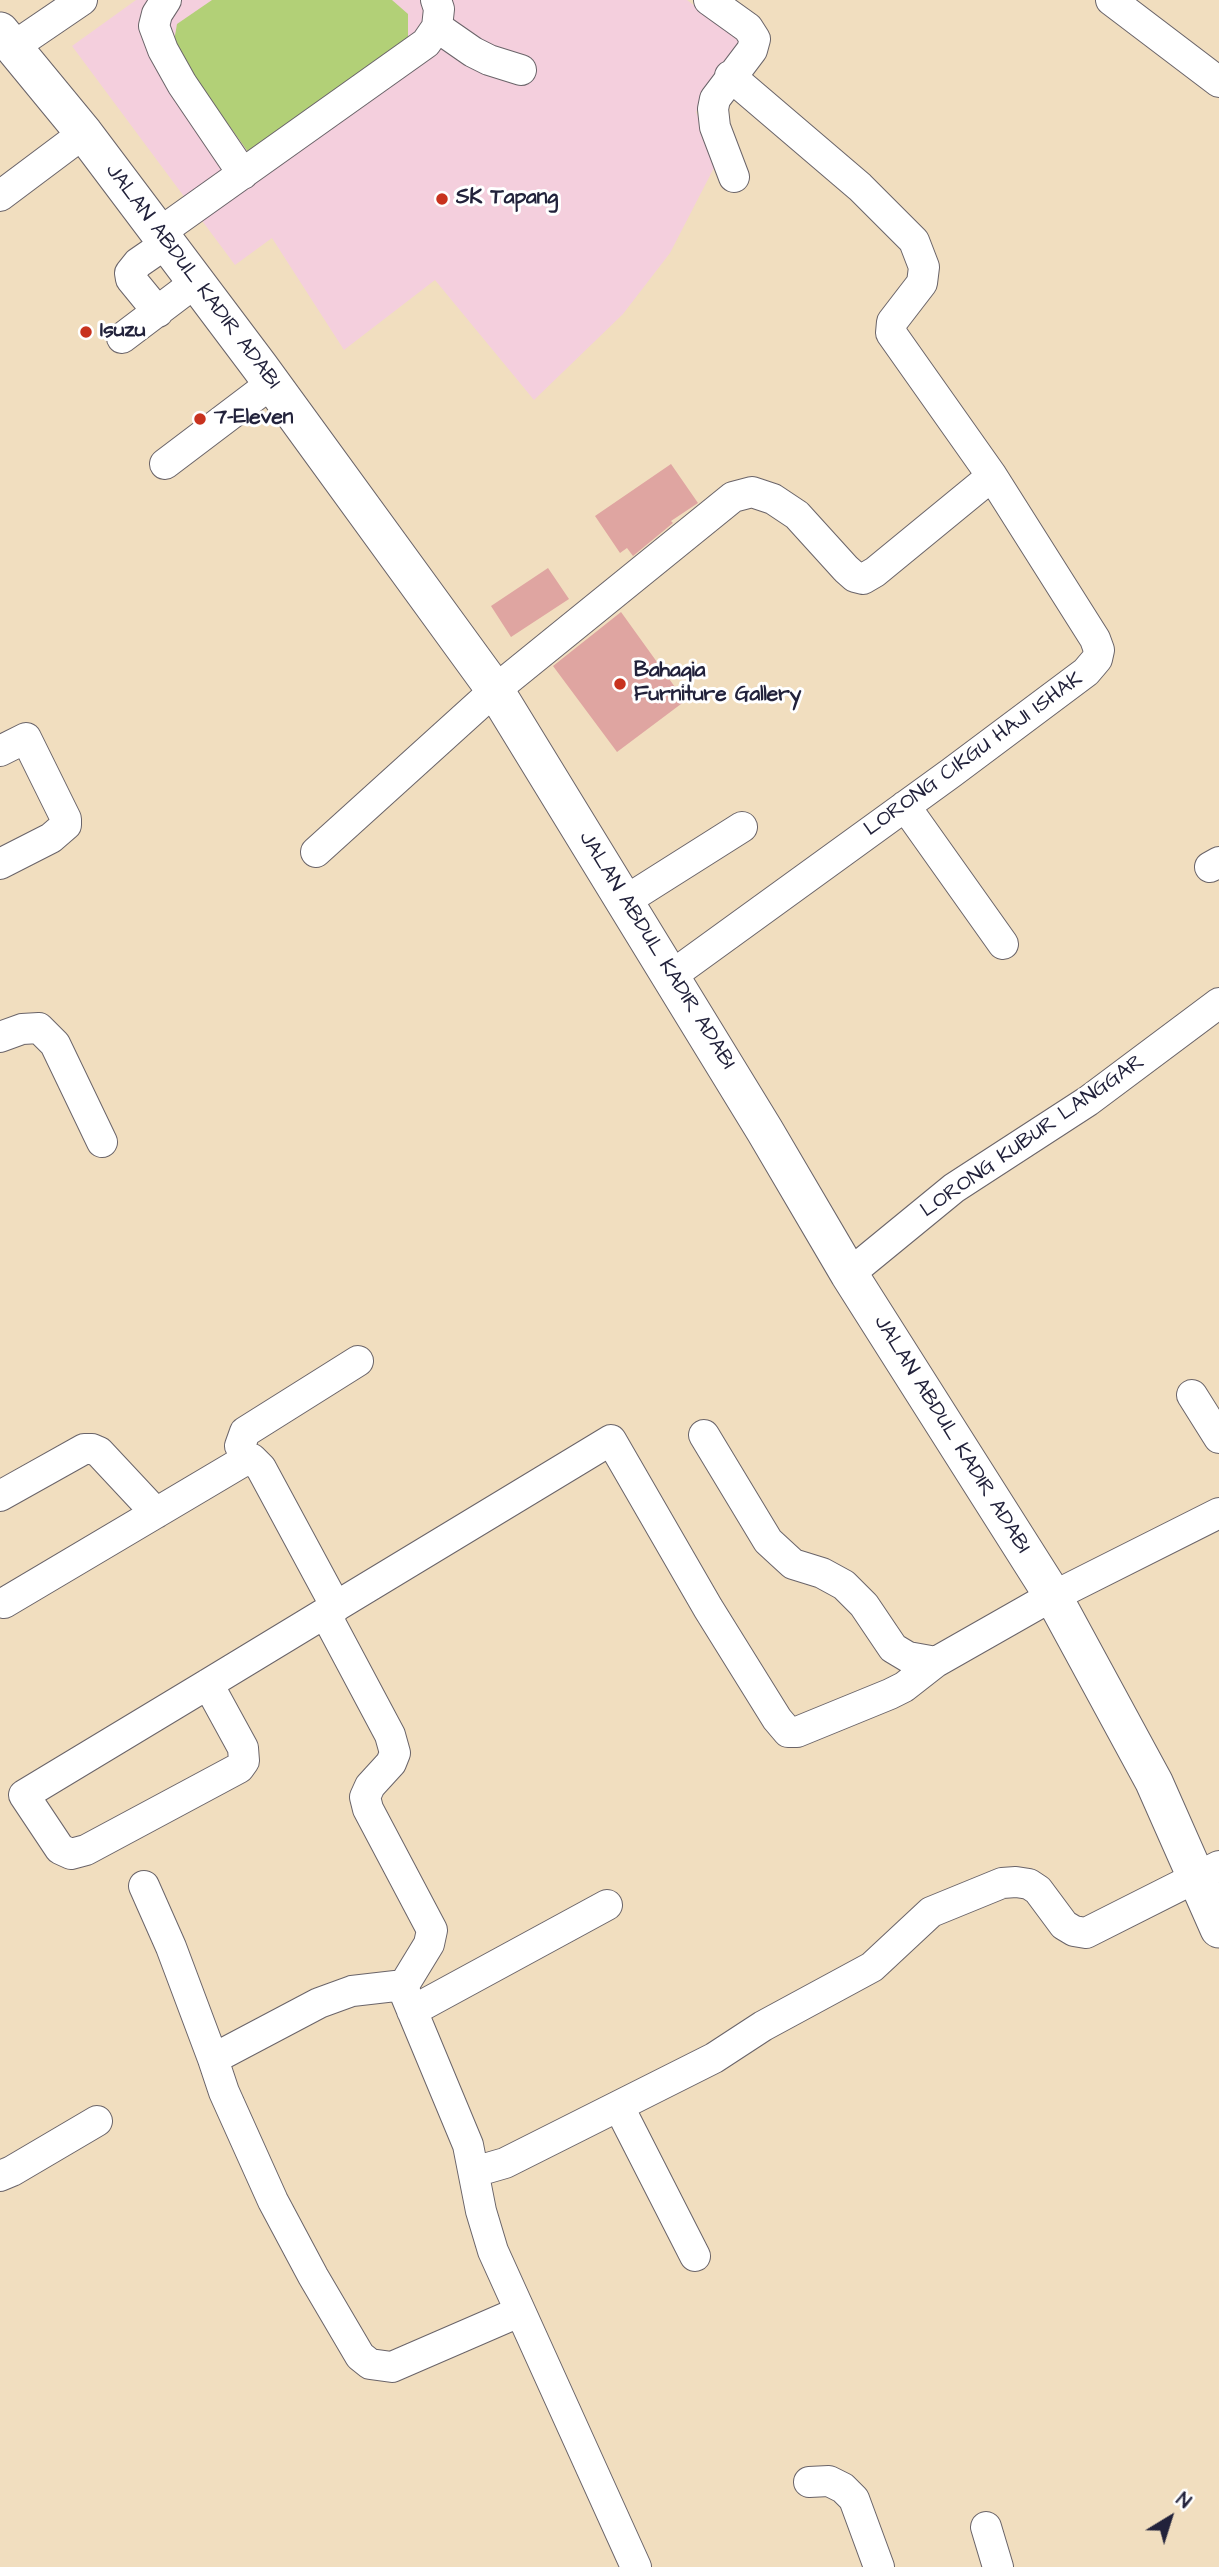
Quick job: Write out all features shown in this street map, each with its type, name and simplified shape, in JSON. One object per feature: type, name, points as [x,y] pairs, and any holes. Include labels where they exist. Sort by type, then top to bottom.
[{"type":"main road","name":"JALAN ABDUL KADIR ADABI","points":[[7,39],[84,133],[272,383],[495,690],[671,976],[849,1274],[1054,1596],[1154,1782],[1208,1872],[1219,1929]]},
{"type":"street","points":[[7,39],[82,0]]},
{"type":"street","points":[[166,0],[157,14],[154,26],[163,50],[182,84],[243,174]]},
{"type":"street","points":[[709,0],[748,28],[755,39],[752,50],[715,99],[713,109],[715,127],[734,177]]},
{"type":"street","points":[[1111,0],[1219,82]]},
{"type":"street","points":[[158,312],[131,279],[130,272],[138,263],[163,238],[243,174],[426,43],[436,13],[473,52],[521,70]]},
{"type":"street","points":[[316,852],[495,690],[733,497],[751,492],[773,499],[797,515],[846,569],[855,577],[863,579],[992,476],[891,332],[892,322],[922,283],[924,267],[914,241],[860,187],[730,76]]},
{"type":"street","points":[[0,196],[84,133]]},
{"type":"street","points":[[122,338],[196,282]]},
{"type":"street","points":[[165,464],[272,383]]},
{"type":"street","name":"LORONG CIKGU HAJI ISHAK","points":[[671,976],[1086,672],[1097,659],[1099,650],[1095,639],[992,476]]},
{"type":"street","points":[[0,864],[51,838],[66,825],[66,819],[13,744]]},
{"type":"street","points":[[905,806],[1003,944]]},
{"type":"street","points":[[625,901],[742,827]]},
{"type":"street","name":"LORONG KUBUR LANGGAR","points":[[849,1274],[954,1188],[1088,1101],[1216,1012]]},
{"type":"street","points":[[0,1037],[39,1028],[55,1044],[102,1142]]},
{"type":"street","points":[[358,1361],[245,1432],[240,1446],[247,1459],[261,1468],[390,1735],[395,1753],[391,1763],[370,1786],[365,1797],[368,1809],[432,1930],[408,1998],[468,2145],[481,2211],[493,2251],[636,2567]]},
{"type":"street","points":[[1192,1395],[1219,1438]]},
{"type":"street","points":[[704,1435],[768,1541],[780,1553],[793,1564],[822,1573],[844,1586],[864,1605],[893,1648],[908,1657],[936,1662]]},
{"type":"street","points":[[208,1684],[243,1748],[244,1761],[231,1774],[86,1850],[71,1854],[60,1849],[24,1796],[208,1684],[330,1610],[611,1440],[708,1608],[777,1719],[788,1732],[807,1730],[904,1687],[936,1662],[1054,1596],[1219,1513]]},
{"type":"street","points":[[0,1496],[84,1449],[92,1449],[99,1452],[156,1513]]},
{"type":"street","points":[[4,1603],[247,1459]]},
{"type":"street","points":[[474,2172],[505,2163],[714,2058],[763,2026],[872,1966],[931,1912],[1002,1883],[1030,1884],[1038,1890],[1064,1925],[1073,1931],[1086,1933],[1208,1872]]},
{"type":"street","points":[[144,1886],[172,1947],[224,2092],[273,2201],[360,2356],[370,2364],[393,2367],[519,2312]]},
{"type":"street","points":[[213,2059],[319,2003],[352,1991],[408,1998],[607,1905]]},
{"type":"street","points":[[619,2107],[695,2256]]},
{"type":"street","points":[[0,2176],[97,2121]]},
{"type":"street","points":[[808,2482],[829,2481],[843,2488],[854,2499],[879,2567]]},
{"type":"street","points":[[986,2527],[998,2567]]},
{"type":"shaded area","name":"SK Tapang","points":[[136,0],[687,0],[741,42],[696,112],[718,160],[670,253],[623,314],[534,400],[435,280],[344,350],[272,238],[235,265],[72,46]]},
{"type":"green space","points":[[212,0],[392,0],[408,14],[408,40],[248,152],[173,47],[177,24]]},
{"type":"building","points":[[671,464],[698,503],[671,521],[673,523],[633,556],[627,548],[620,553],[595,516]]},
{"type":"building","points":[[548,568],[569,599],[511,637],[491,606]]},
{"type":"building","name":"Bahagia Furniture Gallery","points":[[621,612],[685,701],[617,752],[553,666]]},
{"type":"place","name":"SK Tapang","points":[[442,199]]},
{"type":"place","name":"Isuzu","points":[[86,332]]},
{"type":"place","name":"7-Eleven","points":[[200,419]]},
{"type":"place","name":"Bahagia Furniture Gallery","points":[[620,684]]}]
